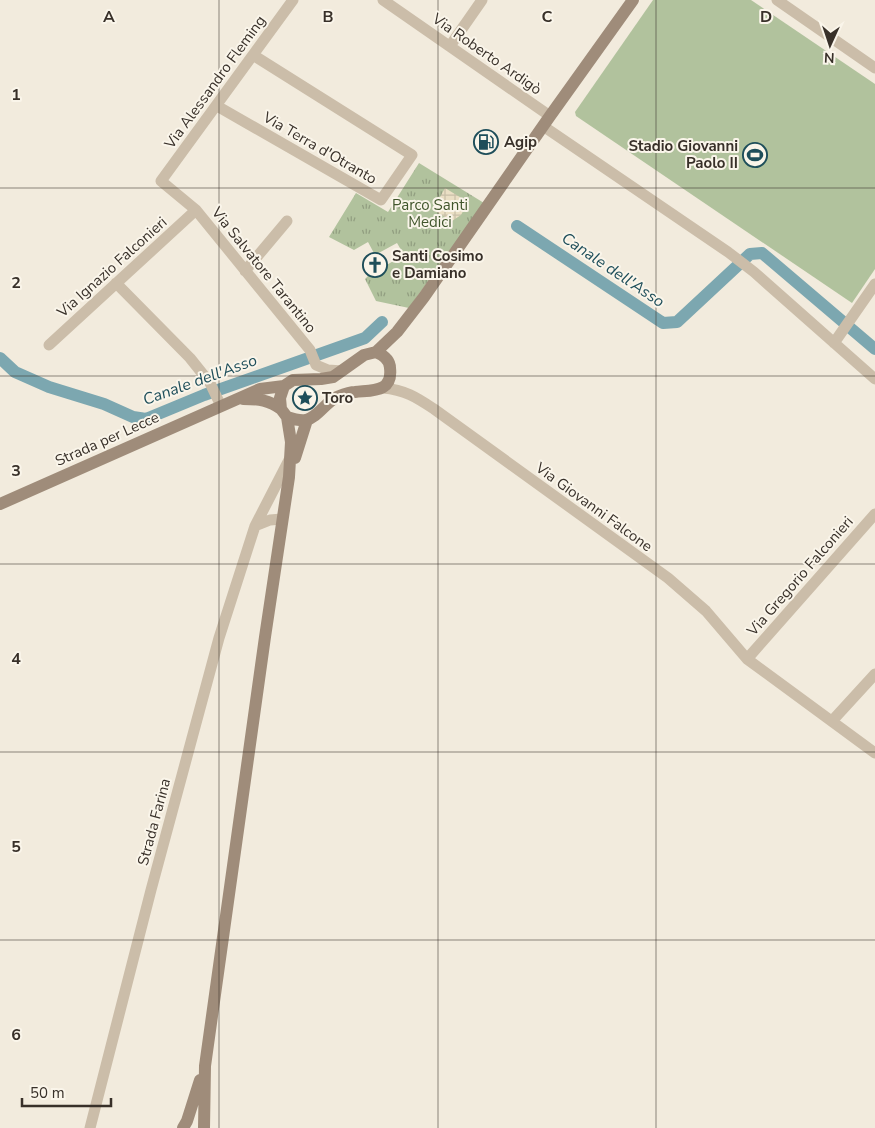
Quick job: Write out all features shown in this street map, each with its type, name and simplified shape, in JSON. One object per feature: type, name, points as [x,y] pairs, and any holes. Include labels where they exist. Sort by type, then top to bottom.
[{"type":"main road","points":[[289,476],[307,420],[316,415],[335,398],[353,392],[376,391],[383,388],[388,382],[391,347],[397,332],[488,207],[546,121],[633,0]]},
{"type":"main road","name":"Strada per Lecce","points":[[0,504],[219,402],[241,398],[260,389],[284,386],[293,380],[332,377],[364,355],[376,352],[397,332]]},
{"type":"main road","points":[[376,352],[382,355],[390,365]]},
{"type":"main road","points":[[204,1128],[205,1066],[289,476],[291,442],[280,398],[284,386]]},
{"type":"main road","points":[[241,398],[262,399],[272,403],[284,413],[307,420]]},
{"type":"main road","points":[[183,1128],[205,1066]]},
{"type":"street","name":"Via Alessandro Fleming","points":[[161,181],[293,0]]},
{"type":"street","name":"Via Roberto Ardigò","points":[[383,0],[450,46],[546,121],[754,272],[837,339],[875,379]]},
{"type":"street","points":[[450,46],[482,0]]},
{"type":"street","points":[[777,0],[875,68]]},
{"type":"street","name":"Via Terra d'Otranto","points":[[217,106],[380,200],[412,155],[253,55]]},
{"type":"street","name":"Via Salvatore Tarantino","points":[[161,181],[196,210],[310,350],[316,365],[328,370],[342,371]]},
{"type":"street","name":"Via Ignazio Falconieri","points":[[49,345],[196,210]]},
{"type":"street","points":[[246,271],[288,221]]},
{"type":"street","points":[[116,282],[190,358],[210,383],[219,402]]},
{"type":"street","points":[[837,339],[875,284]]},
{"type":"street","name":"Via Giovanni Falcone","points":[[390,365],[410,394]]},
{"type":"street","name":"Via Giovanni Falcone","points":[[383,388],[396,389],[410,394],[452,422],[668,578],[706,611],[747,659],[875,753]]},
{"type":"street","name":"Strada Farina","points":[[90,1128],[151,890],[219,638],[255,526],[290,458]]},
{"type":"street","name":"Via Gregorio Falconieri","points":[[747,659],[875,514]]},
{"type":"street","points":[[255,526],[270,520],[282,519]]},
{"type":"street","points":[[832,721],[875,674]]},
{"type":"green space","name":"Stadio Giovanni Paolo II","points":[[653,0],[751,0],[875,84],[875,269],[852,303],[576,116],[575,112]]},
{"type":"green space","name":"Parco Santi Medici","points":[[419,163],[484,203],[409,308],[376,301],[365,279],[404,255],[397,243],[375,255],[368,242],[354,250],[329,237],[356,193],[388,212]]},
{"type":"shaded area","points":[[445,188],[468,202],[461,215],[452,221],[433,210]]},
{"type":"waterway","name":"Canale dell'Asso","points":[[517,226],[663,323],[677,322],[750,254],[762,253],[875,349]]},
{"type":"waterway","name":"Canale dell'Asso","points":[[0,358],[15,372],[49,387],[104,404],[133,417],[146,419],[204,395],[365,338],[382,322]]},
{"type":"place","name":"Agip","points":[[486,142]]},
{"type":"place","name":"Stadio Giovanni Paolo II","points":[[755,155]]},
{"type":"place","name":"Santi Cosimo e Damiano","points":[[375,265]]},
{"type":"place","name":"Toro","points":[[305,398]]}]
